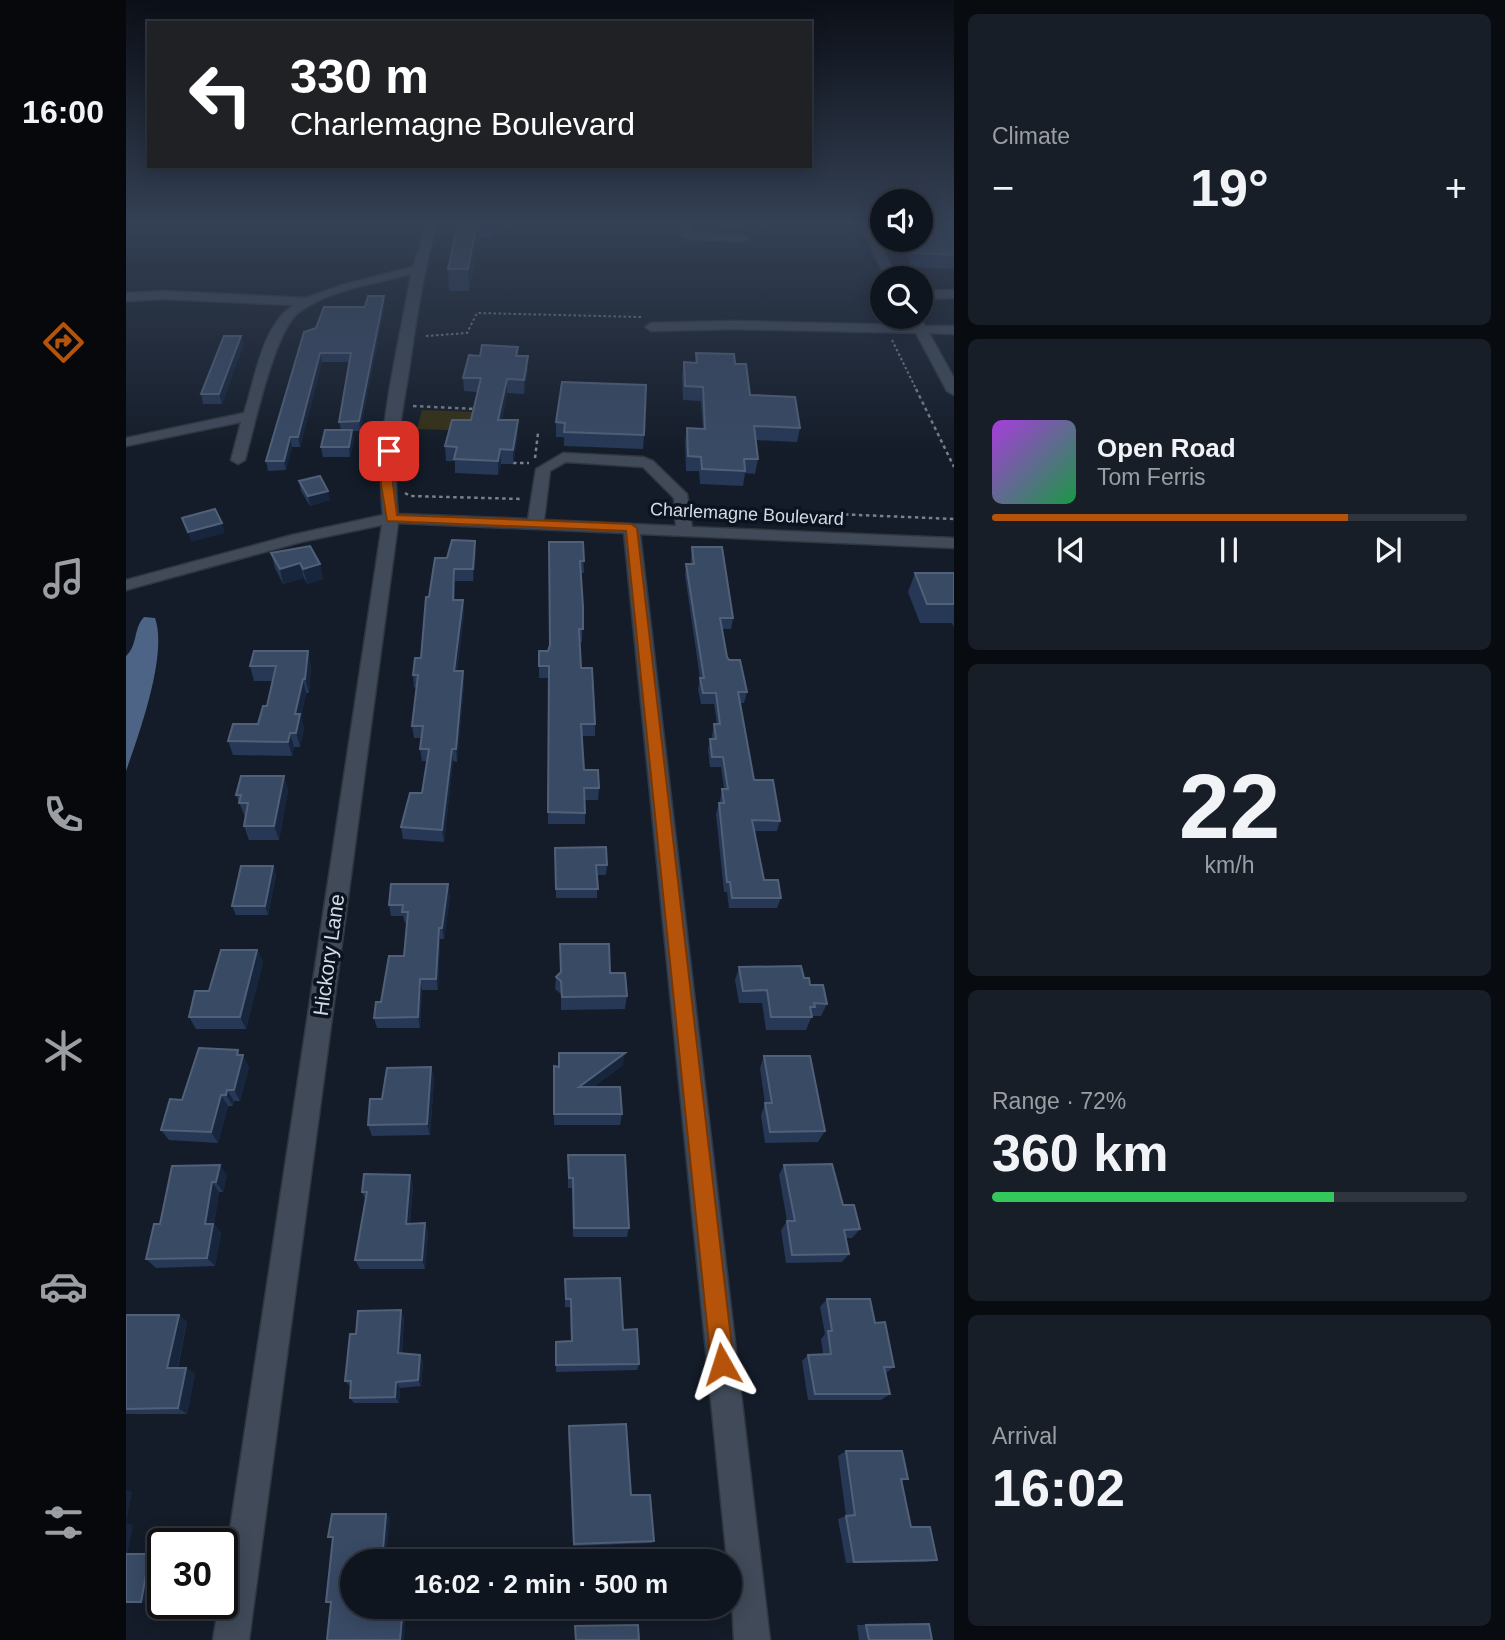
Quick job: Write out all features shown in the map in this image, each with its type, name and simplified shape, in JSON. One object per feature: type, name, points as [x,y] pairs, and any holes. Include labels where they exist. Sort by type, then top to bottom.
[{"type":"street","points":[[253,300],[307,302],[315,300]]},
{"type":"street","name":"Hickory Lane","points":[[231,1640],[391,518],[387,484],[389,451],[413,300]]},
{"type":"street","points":[[238,460],[250,416],[285,320],[307,302]]},
{"type":"street","points":[[650,327],[870,324]]},
{"type":"street","points":[[933,326],[954,330]]},
{"type":"street","points":[[920,329],[954,391]]},
{"type":"street","points":[[126,442],[250,416]]},
{"type":"street","points":[[535,524],[543,469],[552,462],[562,457],[626,458],[648,464],[682,497],[684,530]]},
{"type":"street","name":"Charlemagne Boulevard","points":[[126,585],[298,538],[391,518],[954,543]]},
{"type":"street","points":[[631,528],[752,1640]]},
{"type":"path","points":[[888,332],[954,467]]},
{"type":"path","points":[[413,406],[415,394]]},
{"type":"path","points":[[402,406],[478,409]]},
{"type":"path","points":[[513,463],[534,464]]},
{"type":"path","points":[[402,488],[410,496],[528,499]]},
{"type":"path","points":[[740,510],[954,519]]},
{"type":"shaded area","points":[[422,410],[475,412],[471,431],[417,429]]},
{"type":"water","points":[[144,617],[155,618],[158,652],[150,694],[126,771],[126,656]]},
{"type":"building","points":[[367,300],[383,300],[359,421],[339,422],[351,353],[320,353],[298,437],[290,437],[284,461],[266,461],[304,332],[316,328],[324,307],[365,307]]},
{"type":"building","points":[[224,336],[241,336],[219,394],[201,394]]},
{"type":"building","points":[[482,345],[518,347],[516,356],[528,356],[524,380],[507,379],[498,420],[518,420],[513,450],[500,449],[498,461],[454,459],[457,447],[445,446],[452,420],[471,420],[481,378],[463,378],[469,355],[480,356]]},
{"type":"building","points":[[696,353],[734,354],[735,364],[746,364],[750,395],[795,397],[800,428],[754,426],[758,459],[744,459],[745,471],[702,469],[701,457],[688,456],[687,428],[705,429],[703,387],[685,386],[684,362],[697,363]]},
{"type":"building","points":[[562,382],[646,385],[644,435],[564,432],[565,423],[556,422]]},
{"type":"building","points":[[325,430],[352,430],[349,447],[321,447]]},
{"type":"building","points":[[320,476],[328,491],[308,496],[299,481]]},
{"type":"building","points":[[215,509],[222,523],[188,532],[182,518]]},
{"type":"building","points":[[452,540],[475,541],[473,569],[454,569],[453,600],[463,600],[454,671],[463,671],[456,749],[452,749],[442,830],[401,827],[410,793],[422,793],[429,749],[420,749],[423,726],[412,726],[418,675],[413,675],[415,658],[421,658],[426,597],[429,597],[435,558],[447,558]]},
{"type":"building","points":[[549,542],[583,542],[584,561],[580,561],[583,607],[583,629],[579,629],[581,668],[592,668],[595,724],[581,724],[584,770],[598,770],[599,788],[584,788],[585,813],[548,812],[549,666],[539,666],[539,651],[548,651],[550,645]]},
{"type":"building","points":[[310,546],[320,564],[303,569],[300,563],[280,569],[271,553]]},
{"type":"building","points":[[692,547],[722,547],[733,618],[720,618],[727,657],[729,660],[740,660],[747,692],[738,692],[754,780],[773,780],[780,821],[752,820],[764,880],[778,880],[781,898],[732,898],[730,882],[727,882],[719,803],[724,803],[722,789],[728,789],[723,757],[712,757],[710,739],[716,739],[714,724],[720,724],[716,693],[703,693],[700,678],[704,678],[686,564],[694,564]]},
{"type":"building","points":[[915,573],[954,573],[954,604],[927,604]]},
{"type":"building","points":[[254,651],[308,651],[305,679],[295,714],[300,714],[296,733],[290,733],[288,742],[228,741],[233,724],[258,724],[263,706],[267,706],[276,666],[250,666]]},
{"type":"building","points":[[241,776],[284,776],[274,826],[244,826],[248,803],[239,803],[241,795],[236,795]]},
{"type":"building","points":[[606,847],[607,865],[596,865],[598,889],[556,889],[555,848]]},
{"type":"building","points":[[241,866],[273,866],[265,906],[232,906]]},
{"type":"building","points":[[391,884],[448,884],[442,928],[439,928],[436,979],[420,979],[418,1017],[374,1018],[376,1002],[381,1002],[389,956],[404,956],[408,912],[402,912],[403,905],[389,905]]},
{"type":"building","points":[[560,944],[609,944],[610,973],[625,973],[627,996],[562,997],[561,981],[556,977],[561,972]]},
{"type":"building","points":[[221,950],[257,950],[240,1017],[189,1017],[195,991],[209,991]]},
{"type":"building","points":[[801,966],[804,978],[809,978],[810,985],[823,985],[827,1004],[814,1003],[815,1007],[810,1007],[812,1017],[771,1017],[767,990],[743,991],[739,967]]},
{"type":"building","points":[[199,1048],[238,1050],[237,1055],[243,1055],[234,1090],[227,1090],[226,1095],[221,1095],[211,1132],[161,1130],[170,1099],[182,1100]]},
{"type":"building","points":[[559,1053],[625,1053],[579,1087],[620,1087],[622,1114],[554,1114],[554,1066],[559,1067]]},
{"type":"building","points":[[764,1056],[810,1056],[825,1131],[770,1132],[765,1103],[772,1103]]},
{"type":"building","points":[[431,1067],[427,1124],[368,1125],[370,1099],[382,1099],[387,1068]]},
{"type":"building","points":[[568,1155],[625,1155],[629,1228],[574,1228],[573,1178],[569,1178]]},
{"type":"building","points":[[832,1164],[843,1205],[854,1205],[860,1229],[844,1230],[849,1254],[792,1255],[787,1221],[795,1221],[784,1165]]},
{"type":"building","points":[[220,1165],[216,1182],[212,1182],[205,1224],[213,1224],[207,1258],[146,1259],[154,1224],[160,1224],[172,1166]]},
{"type":"building","points":[[364,1174],[410,1175],[406,1224],[425,1223],[422,1260],[355,1260],[367,1192],[362,1192]]},
{"type":"building","points":[[620,1278],[623,1330],[637,1329],[639,1364],[556,1365],[556,1342],[572,1341],[571,1299],[566,1299],[565,1279]]},
{"type":"building","points":[[827,1299],[870,1299],[875,1323],[885,1322],[894,1367],[884,1367],[890,1394],[815,1394],[808,1355],[831,1354],[828,1331],[832,1331]]},
{"type":"building","points":[[401,1310],[398,1353],[420,1355],[418,1380],[396,1382],[395,1397],[350,1398],[351,1381],[345,1381],[350,1334],[356,1334],[358,1311]]},
{"type":"building","points":[[126,1315],[179,1315],[167,1368],[186,1368],[178,1408],[126,1409]]},
{"type":"building","points":[[626,1424],[631,1495],[650,1495],[654,1541],[574,1544],[569,1426]]},
{"type":"building","points":[[846,1451],[902,1451],[908,1479],[901,1479],[911,1527],[930,1527],[937,1560],[854,1562],[846,1516],[855,1515]]},
{"type":"building","points":[[332,1514],[386,1514],[383,1549],[340,1549],[340,1619],[402,1619],[400,1640],[327,1640],[331,1602],[326,1602],[333,1537],[328,1537]]},
{"type":"building","points":[[126,1554],[147,1554],[141,1602],[126,1602]]},
{"type":"building","points":[[929,1624],[932,1640],[869,1640],[866,1625]]},
{"type":"building","points":[[638,1625],[639,1640],[576,1640],[575,1626]]},
{"type":"route","points":[[389,451],[387,484],[391,518],[631,528],[722,1364]]}]
